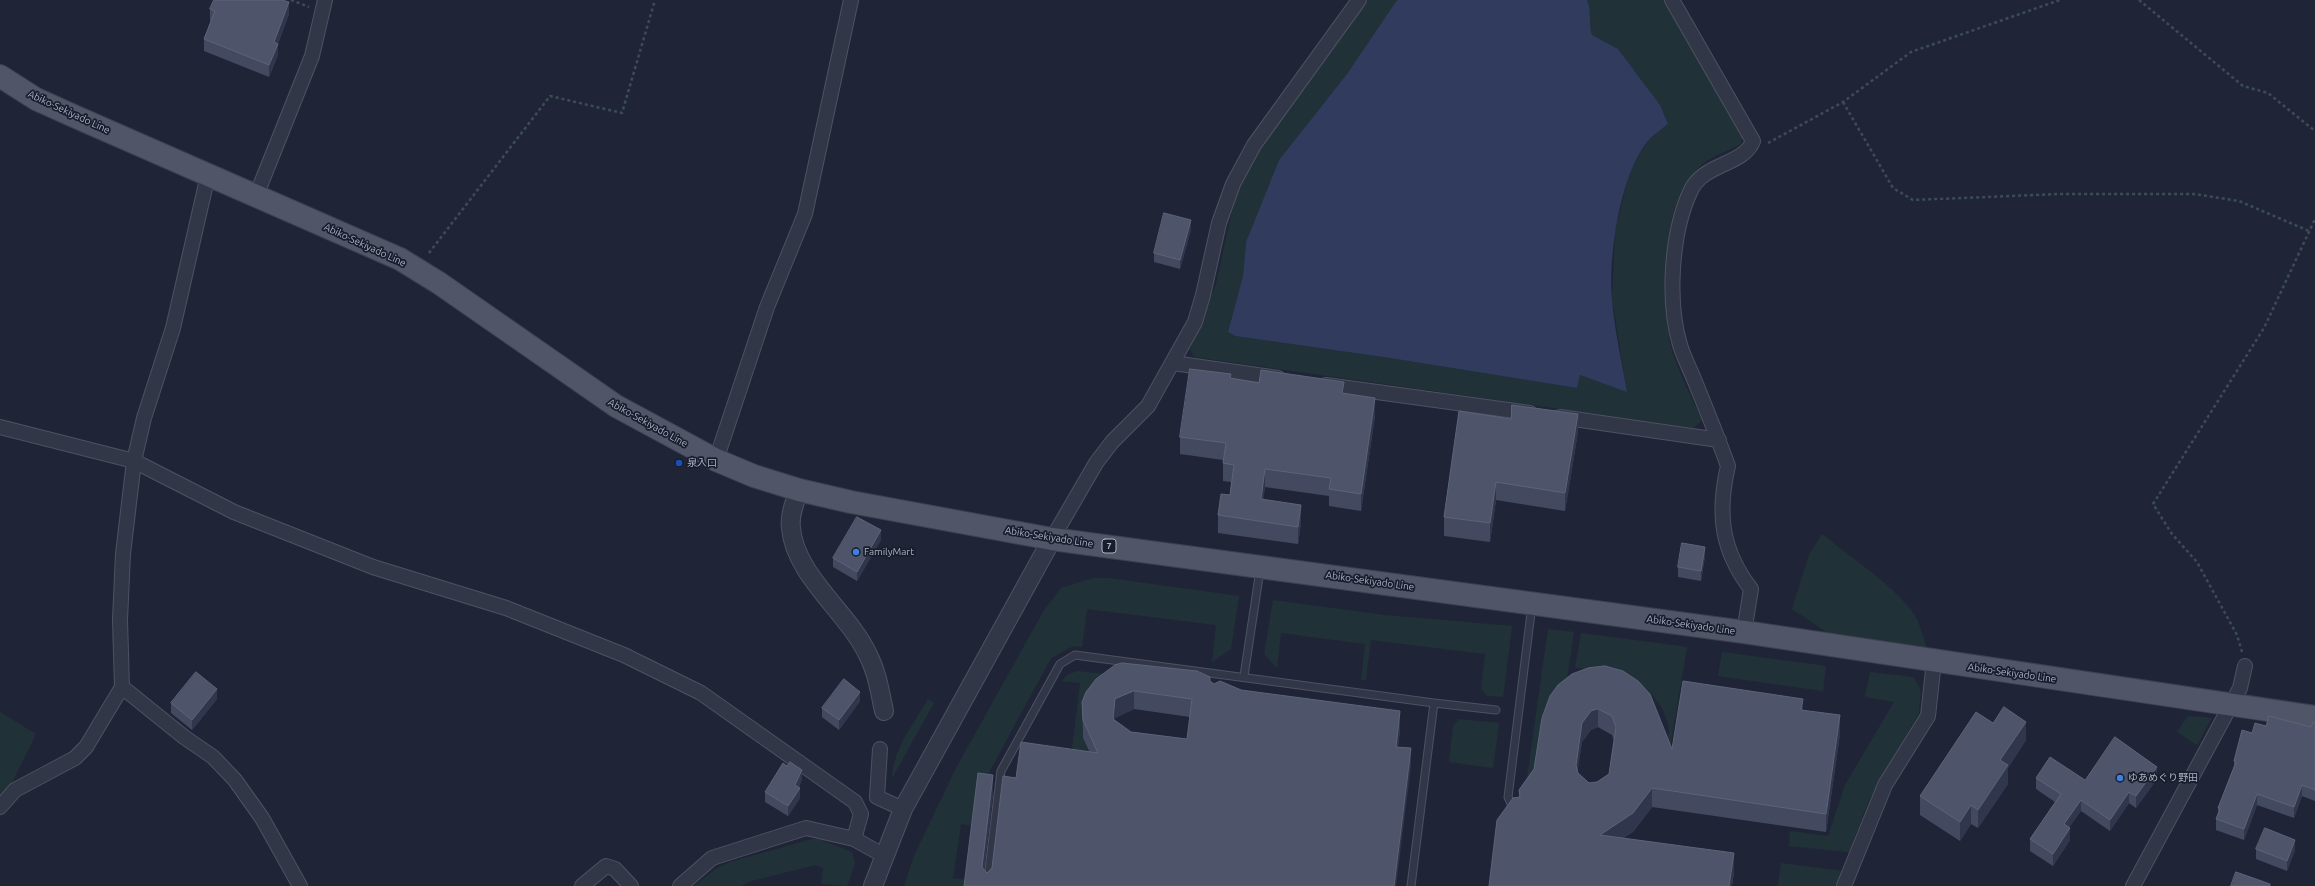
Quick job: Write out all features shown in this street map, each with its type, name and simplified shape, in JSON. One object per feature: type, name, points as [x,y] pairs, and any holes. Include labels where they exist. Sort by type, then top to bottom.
[{"type":"main road","name":"Abiko-Sekiyado Line","points":[[0,76],[36,99],[400,259],[616,406],[716,460],[754,476],[799,490],[851,502],[1052,539],[1744,632],[2315,717]]},
{"type":"street","points":[[256,196],[312,56],[325,0]]},
{"type":"street","points":[[716,460],[767,308],[805,214],[851,0]]},
{"type":"street","points":[[873,886],[883,855],[903,809],[1052,539],[1096,463],[1112,442],[1148,406],[1195,322],[1203,295],[1219,223],[1233,184],[1254,145],[1359,0]]},
{"type":"street","points":[[1672,0],[1752,136],[1751,146],[1746,152],[1710,170],[1700,178],[1692,189],[1675,239],[1672,292],[1680,344],[1728,466],[1724,484],[1722,524],[1733,563],[1751,589],[1744,632]]},
{"type":"street","points":[[0,807],[15,790],[75,758],[86,747],[122,687],[120,620],[123,554],[134,461],[144,418],[173,328],[208,175]]},
{"type":"street","points":[[1173,363],[1292,380]]},
{"type":"street","points":[[1316,383],[1719,440]]},
{"type":"street","points":[[0,426],[134,461],[234,512],[373,567],[506,608],[624,655],[701,693],[854,802],[861,814],[854,839]]},
{"type":"street","points":[[799,490],[792,511],[790,528],[795,547],[804,564],[853,629],[869,655],[884,711]]},
{"type":"street","points":[[1844,886],[1885,785],[1928,716],[1934,661]]},
{"type":"street","points":[[2133,886],[2240,688],[2245,666]]},
{"type":"street","points":[[122,687],[184,737],[213,757],[235,780],[262,818],[300,886]]},
{"type":"street","points":[[880,749],[877,797],[903,809]]},
{"type":"street","points":[[680,886],[712,858],[806,828],[854,839],[883,855]]},
{"type":"street","points":[[582,886],[606,866],[615,869],[631,886]]},
{"type":"lane","points":[[1244,676],[1261,566]]},
{"type":"lane","points":[[1516,814],[1508,797],[1532,603]]},
{"type":"lane","points":[[987,886],[1001,771],[1060,664],[1075,656],[1244,676],[1434,703],[1496,710]]},
{"type":"lane","points":[[1217,681],[1219,673]]},
{"type":"lane","points":[[1411,886],[1434,703]]},
{"type":"path","points":[[416,269],[550,96],[622,113],[656,0]]},
{"type":"path","points":[[1751,146],[1767,144],[1842,102],[1911,52],[2060,0]]},
{"type":"path","points":[[2139,0],[2243,86],[2268,93],[2315,131]]},
{"type":"path","points":[[1842,102],[1893,188],[1913,200],[2058,194],[2194,194],[2239,201],[2309,231]]},
{"type":"path","points":[[2245,666],[2237,635],[2197,562],[2172,534],[2153,504],[2264,328],[2315,219]]},
{"type":"shaded area","points":[[1368,0],[1397,0],[1347,74],[1279,160],[1246,242],[1243,276],[1228,332],[1235,336],[1390,358],[1577,388],[1580,375],[1627,391],[1612,299],[1615,232],[1628,179],[1637,158],[1648,141],[1668,124],[1660,105],[1618,49],[1592,35],[1587,0],[1663,0],[1742,136],[1741,144],[1704,162],[1688,181],[1679,197],[1669,234],[1666,273],[1668,336],[1684,383],[1702,420],[1694,428],[1194,357],[1190,349],[1216,284],[1238,184],[1257,150],[1290,109]]},
{"type":"shaded area","points":[[1822,534],[1869,570],[1903,600],[1917,619],[1927,650],[1831,635],[1792,609],[1809,555]]},
{"type":"shaded area","points":[[1093,578],[1108,578],[1239,596],[1231,649],[1212,662],[1216,625],[1087,609],[1082,647],[1073,646],[1051,658],[987,776],[974,826],[961,824],[953,878],[967,880],[967,886],[904,886],[914,856],[956,768],[1043,612],[1061,588]]},
{"type":"shaded area","points":[[1273,600],[1384,615],[1512,626],[1503,697],[1488,696],[1481,689],[1485,654],[1371,640],[1366,679],[1361,681],[1365,644],[1281,633],[1277,668],[1264,654]]},
{"type":"shaded area","points":[[1548,629],[1574,632],[1564,699],[1534,787],[1527,778]]},
{"type":"shaded area","points":[[1581,633],[1687,647],[1660,808],[1657,805],[1669,730],[1663,710],[1650,692],[1632,679],[1612,672],[1575,668]]},
{"type":"shaded area","points":[[1722,652],[1826,666],[1823,691],[1718,676]]},
{"type":"shaded area","points":[[1077,671],[1123,676],[1082,721],[1083,738],[1089,753],[1070,767],[1080,683],[1062,681],[1067,675]]},
{"type":"shaded area","points":[[1870,672],[1913,677],[1921,690],[1919,713],[1869,800],[1849,852],[1789,846],[1790,831],[1828,836],[1845,785],[1894,702],[1865,697]]},
{"type":"shaded area","points":[[928,699],[934,703],[892,778],[893,767],[900,747]]},
{"type":"shaded area","points":[[0,712],[36,734],[0,807]]},
{"type":"shaded area","points":[[2188,716],[2212,718],[2197,745],[2177,732]]},
{"type":"shaded area","points":[[1459,719],[1499,723],[1493,768],[1449,762],[1453,726]]},
{"type":"shaded area","points":[[812,839],[818,839],[852,852],[855,863],[847,886],[821,884],[823,868],[815,865],[751,881],[741,886],[694,886],[716,869],[730,862]]},
{"type":"shaded area","points":[[1781,863],[1842,871],[1836,886],[1778,886]]},
{"type":"water","points":[[1397,0],[1587,0],[1592,35],[1618,49],[1660,105],[1668,124],[1649,139],[1638,157],[1623,195],[1614,239],[1611,281],[1612,299],[1616,333],[1627,392],[1580,375],[1577,388],[1390,358],[1235,336],[1228,332],[1243,276],[1246,242],[1279,160],[1347,74]]},
{"type":"building","points":[[214,0],[282,0],[289,2],[274,42],[278,44],[269,65],[204,39],[215,11],[210,9]]},
{"type":"building","points":[[1164,213],[1191,220],[1180,260],[1154,253]]},
{"type":"building","points":[[1190,369],[1231,374],[1230,378],[1259,383],[1261,370],[1344,382],[1342,393],[1375,398],[1361,494],[1329,489],[1331,478],[1265,469],[1261,499],[1301,505],[1298,527],[1218,515],[1221,494],[1230,495],[1234,465],[1223,463],[1226,443],[1180,437]]},
{"type":"building","points":[[1512,405],[1578,414],[1565,493],[1496,482],[1490,523],[1444,517],[1459,411],[1511,419]]},
{"type":"building","points":[[857,517],[881,530],[857,572],[833,558]]},
{"type":"building","points":[[1682,543],[1705,547],[1701,571],[1678,567]]},
{"type":"building","points":[[1122,663],[1197,671],[1210,677],[1210,681],[1214,684],[1220,681],[1241,690],[1400,711],[1396,747],[1411,748],[1394,886],[964,886],[978,773],[993,775],[982,867],[987,873],[992,868],[1003,776],[1016,778],[1021,742],[1098,753],[1083,720],[1082,702],[1086,692],[1096,679],[1115,665]],"holes":[[[1134,691],[1192,699],[1187,739],[1131,732],[1113,719],[1115,699]]]},
{"type":"building","points":[[1605,666],[1623,671],[1638,681],[1650,694],[1672,749],[1683,681],[1803,699],[1801,710],[1840,715],[1826,814],[1652,788],[1633,813],[1600,835],[1734,853],[1729,886],[1489,886],[1497,820],[1513,798],[1520,797],[1519,790],[1534,769],[1542,718],[1550,696],[1558,685],[1572,674],[1588,668]],"holes":[[[1598,709],[1612,716],[1616,727],[1609,774],[1597,782],[1589,783],[1578,773],[1576,765],[1582,723],[1591,711]]]},
{"type":"building","points":[[196,672],[217,689],[192,720],[171,703]]},
{"type":"building","points":[[844,679],[860,692],[839,720],[822,708]]},
{"type":"building","points":[[2004,707],[2026,722],[2000,760],[2008,765],[1978,810],[1971,805],[1960,822],[1920,796],[1976,712],[1993,723]]},
{"type":"building","points":[[2269,716],[2311,727],[2313,722],[2315,723],[2315,790],[2302,785],[2294,807],[2257,794],[2244,829],[2216,819],[2220,809],[2218,808],[2236,762],[2234,761],[2242,730],[2252,733],[2255,723],[2266,726]]},
{"type":"building","points":[[2115,737],[2157,767],[2136,796],[2129,792],[2110,820],[2081,800],[2064,824],[2070,828],[2053,854],[2030,839],[2061,794],[2036,778],[2050,757],[2085,780]]},
{"type":"building","points":[[790,762],[802,770],[795,785],[800,788],[788,806],[765,792],[783,763],[787,766]]},
{"type":"building","points":[[2265,828],[2295,840],[2287,861],[2256,849]]},
{"type":"building","points":[[2236,872],[2270,884],[2270,886],[2231,886]]},
{"type":"place","name":"泉入口","points":[[679,463]]},
{"type":"place","name":"FamilyMart","points":[[856,552]]},
{"type":"place","name":"ゆあめぐり野田","points":[[2120,778]]}]
